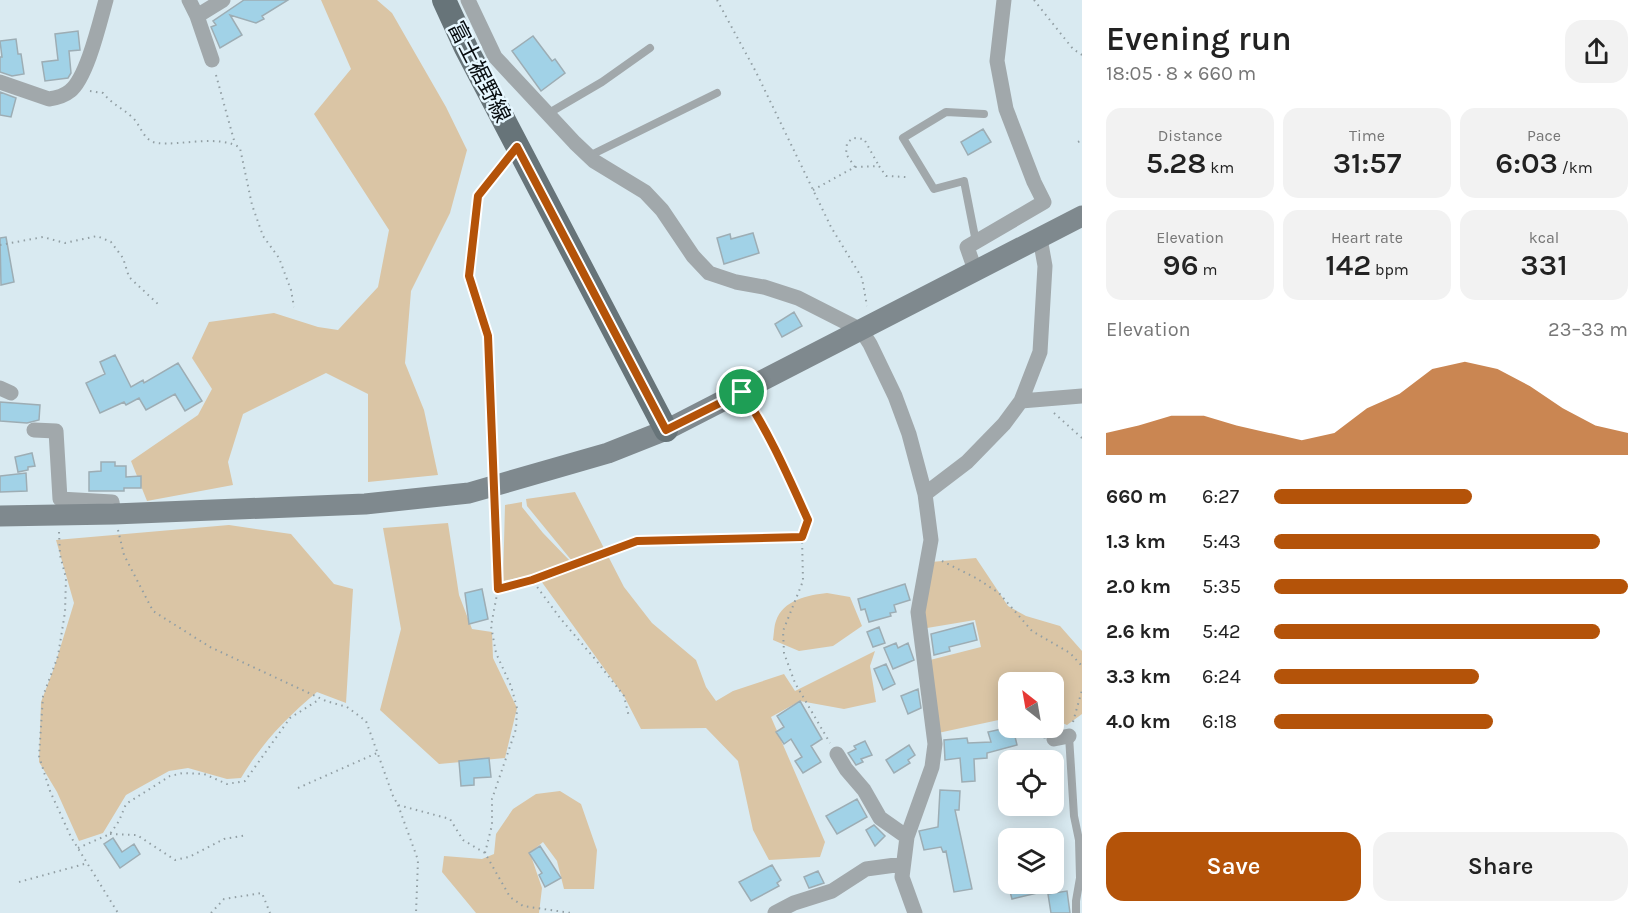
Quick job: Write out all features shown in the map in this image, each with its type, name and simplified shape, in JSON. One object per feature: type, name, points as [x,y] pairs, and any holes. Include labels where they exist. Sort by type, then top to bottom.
[{"type":"main road","name":"富士裾野線","points":[[444,0],[517,147],[666,430]]},
{"type":"street","points":[[0,82],[49,99],[57,98],[71,90],[79,80],[91,51],[106,0]]},
{"type":"street","points":[[189,0],[212,60]]},
{"type":"street","points":[[197,16],[223,0]]},
{"type":"street","points":[[468,0],[495,57],[589,156],[645,192],[662,210],[693,256],[709,273],[798,298],[866,328]]},
{"type":"street","points":[[975,270],[967,247],[1044,202],[1006,109],[997,61],[1004,0]]},
{"type":"street","points":[[0,516],[365,504],[469,493],[608,453],[666,430],[1082,216]]},
{"type":"street","points":[[925,494],[967,462],[1004,424],[1021,400],[1040,352],[1045,266],[1040,238]]},
{"type":"street","points":[[866,328],[870,344],[895,396],[909,434],[925,494],[931,540],[918,612],[934,744],[932,766],[907,837],[902,877],[915,913]]},
{"type":"street","points":[[1021,400],[1082,396]]},
{"type":"street","points":[[33,430],[56,430],[60,499],[112,502],[114,514]]},
{"type":"street","points":[[837,754],[846,769],[864,790],[880,818],[907,837]]},
{"type":"street","points":[[775,913],[794,903],[832,891],[867,869],[903,864]]},
{"type":"lane","points":[[549,113],[603,82],[650,48]]},
{"type":"lane","points":[[589,156],[717,93]]},
{"type":"lane","points":[[976,242],[964,181],[934,189],[903,138],[946,112],[984,114]]},
{"type":"lane","points":[[1062,738],[1079,840],[1080,878],[1076,913]]},
{"type":"path","points":[[717,0],[751,62],[831,227],[861,278],[866,328]]},
{"type":"path","points":[[1034,0],[1073,49],[1082,55]]},
{"type":"path","points":[[212,60],[235,144]]},
{"type":"path","points":[[82,93],[91,91],[103,93],[112,104],[132,117],[148,140],[157,143],[196,141],[235,144],[240,148],[252,205],[263,236],[279,258],[291,290],[294,307]]},
{"type":"path","points":[[855,167],[846,154],[847,143],[853,138],[864,140],[886,176],[906,177]]},
{"type":"path","points":[[1078,142],[1082,140]]},
{"type":"path","points":[[485,853],[492,825],[492,799],[516,729],[517,708],[511,686],[496,653],[491,626],[498,589],[488,336],[469,276],[478,196],[517,147]]},
{"type":"path","points":[[813,190],[855,167],[879,166]]},
{"type":"path","points":[[0,246],[13,241],[43,237],[65,243],[97,236],[111,242],[123,258],[129,277],[159,305]]},
{"type":"path","points":[[742,392],[783,464],[808,520],[802,537],[803,581],[783,631],[784,653],[795,683],[837,754]]},
{"type":"path","points":[[1038,400],[1082,438]]},
{"type":"path","points":[[114,514],[124,555],[153,611],[210,647],[320,699],[347,707],[366,721],[418,860],[416,913]]},
{"type":"path","points":[[58,515],[60,555],[66,578],[65,612],[58,656],[43,696],[39,756],[50,791],[78,848],[118,913]]},
{"type":"path","points":[[498,589],[532,580],[637,541],[802,537]]},
{"type":"path","points":[[929,554],[976,578],[999,593],[1032,631],[1070,653],[1082,666]]},
{"type":"path","points":[[532,580],[624,696],[629,717]]},
{"type":"path","points":[[1064,733],[1082,690]]},
{"type":"path","points":[[110,834],[119,821],[126,804],[170,776],[183,772],[204,774],[227,784],[245,781],[290,718],[320,699]]},
{"type":"path","points":[[297,788],[377,753]]},
{"type":"path","points":[[398,805],[450,819],[463,840],[485,853],[510,897],[523,906],[571,913]]},
{"type":"path","points":[[78,848],[110,834],[137,835],[176,860],[189,857],[224,839],[247,835]]},
{"type":"path","points":[[19,882],[88,863]]},
{"type":"path","points":[[211,913],[224,899],[262,893],[270,913]]},
{"type":"shaded area","points":[[321,0],[377,0],[392,13],[446,107],[467,150],[450,213],[411,291],[405,363],[424,410],[438,475],[368,482],[368,394],[326,373],[243,414],[228,462],[233,485],[147,501],[131,461],[198,415],[212,389],[192,358],[209,322],[274,313],[318,327],[338,330],[378,287],[389,230],[314,114],[351,69]]},
{"type":"shaded area","points":[[575,492],[624,587],[652,623],[696,660],[706,687],[716,701],[733,691],[784,674],[795,691],[875,651],[870,666],[876,702],[844,709],[800,701],[771,717],[825,842],[820,857],[769,860],[753,830],[738,761],[706,728],[641,729],[624,696],[536,574],[503,581],[505,505],[522,502],[522,507],[543,533],[572,563],[527,506],[526,499]]},
{"type":"shaded area","points":[[448,523],[459,595],[472,629],[492,632],[493,658],[517,708],[505,758],[439,764],[380,710],[401,629],[383,528]]},
{"type":"shaded area","points":[[229,525],[291,534],[334,584],[353,589],[346,703],[317,692],[275,732],[257,753],[241,778],[227,779],[188,768],[169,771],[126,795],[103,833],[79,841],[57,792],[39,762],[41,702],[74,603],[56,540]]},
{"type":"shaded area","points":[[976,558],[1008,606],[1026,616],[1060,626],[1082,651],[1082,714],[1067,725],[1064,724],[1064,672],[998,672],[998,720],[938,733],[930,660],[981,647],[975,620],[921,629],[931,562]]},
{"type":"shaded area","points":[[827,593],[850,597],[862,626],[833,646],[799,651],[773,640],[776,621],[784,608],[804,597]]},
{"type":"shaded area","points":[[560,791],[581,804],[597,850],[594,889],[564,889],[557,861],[543,842],[530,853],[542,888],[539,913],[476,913],[442,872],[444,856],[482,859],[494,854],[496,834],[513,809],[536,794]]},
{"type":"building","points":[[244,0],[288,0],[262,16],[264,19],[256,23],[230,15],[242,35],[220,48],[211,27],[216,25],[213,21]]},
{"type":"building","points":[[78,31],[80,50],[69,51],[71,73],[68,78],[45,81],[42,62],[58,60],[55,34]]},
{"type":"building","points":[[533,36],[552,61],[555,59],[565,73],[541,91],[512,51]]},
{"type":"building","points":[[16,39],[24,74],[12,76],[0,72],[0,57],[2,57],[0,41]]},
{"type":"building","points":[[0,92],[16,98],[11,117],[0,115]]},
{"type":"building","points":[[983,129],[991,142],[968,155],[961,142]]},
{"type":"building","points":[[753,233],[759,253],[724,264],[717,238],[730,234],[731,239]]},
{"type":"building","points":[[6,237],[14,282],[1,285],[0,238]]},
{"type":"building","points":[[794,312],[802,326],[782,337],[775,324]]},
{"type":"building","points":[[115,355],[131,387],[143,380],[144,383],[178,363],[202,401],[185,411],[175,394],[146,410],[139,398],[126,405],[124,402],[100,413],[86,383],[105,374],[100,362]]},
{"type":"building","points":[[0,402],[40,405],[39,420],[27,423],[0,421]]},
{"type":"building","points":[[32,453],[35,466],[18,472],[15,457]]},
{"type":"building","points":[[101,462],[115,462],[115,466],[126,466],[126,477],[141,476],[141,488],[124,488],[124,491],[89,491],[89,472],[101,471]]},
{"type":"building","points":[[26,473],[27,491],[0,492],[0,476]]},
{"type":"building","points":[[905,584],[910,600],[894,605],[896,612],[890,613],[891,616],[869,622],[865,609],[861,610],[858,599]]},
{"type":"building","points":[[482,589],[488,619],[469,624],[465,593]]},
{"type":"building","points":[[973,623],[977,640],[949,647],[950,651],[934,655],[931,634]]},
{"type":"building","points":[[879,627],[885,643],[873,647],[867,632]]},
{"type":"building","points":[[896,643],[898,648],[908,643],[914,660],[893,669],[884,648]]},
{"type":"building","points":[[886,664],[895,684],[883,690],[874,669]]},
{"type":"building","points":[[918,689],[921,708],[908,714],[901,696]]},
{"type":"building","points":[[800,701],[822,739],[811,746],[821,762],[803,773],[795,761],[802,757],[791,739],[784,744],[776,732],[784,727],[777,716]]},
{"type":"building","points":[[998,730],[998,738],[1015,738],[1017,745],[987,753],[987,758],[974,759],[975,781],[962,782],[960,758],[945,760],[944,740],[967,738],[968,743],[991,742],[988,732]]},
{"type":"building","points":[[865,741],[872,755],[861,759],[863,762],[856,765],[848,753],[856,749],[854,746]]},
{"type":"building","points":[[909,745],[915,755],[908,760],[910,763],[894,773],[886,760]]},
{"type":"building","points":[[489,758],[491,777],[474,778],[474,785],[461,786],[459,761]]},
{"type":"building","points":[[940,790],[960,791],[959,810],[955,810],[972,889],[954,892],[946,851],[943,852],[941,847],[924,850],[919,831],[938,827]]},
{"type":"building","points":[[857,799],[867,817],[837,834],[826,816]]},
{"type":"building","points":[[874,825],[885,836],[875,846],[866,830]]},
{"type":"building","points":[[113,838],[122,852],[134,844],[140,854],[120,868],[104,844]]},
{"type":"building","points":[[540,846],[561,878],[545,887],[539,875],[542,873],[529,853]]},
{"type":"building","points":[[772,865],[781,880],[777,883],[779,886],[751,901],[739,882]]},
{"type":"building","points":[[818,871],[824,883],[809,888],[804,877]]},
{"type":"building","points":[[1067,891],[1070,913],[1051,913],[1048,894],[1064,894]]},
{"type":"building","points":[[1011,894],[1033,894],[1012,899]]},
{"type":"route","points":[[517,147],[666,430],[742,392],[783,464],[808,520],[802,537],[637,541],[532,580],[498,589],[488,336],[469,276],[478,196],[517,147]]}]
